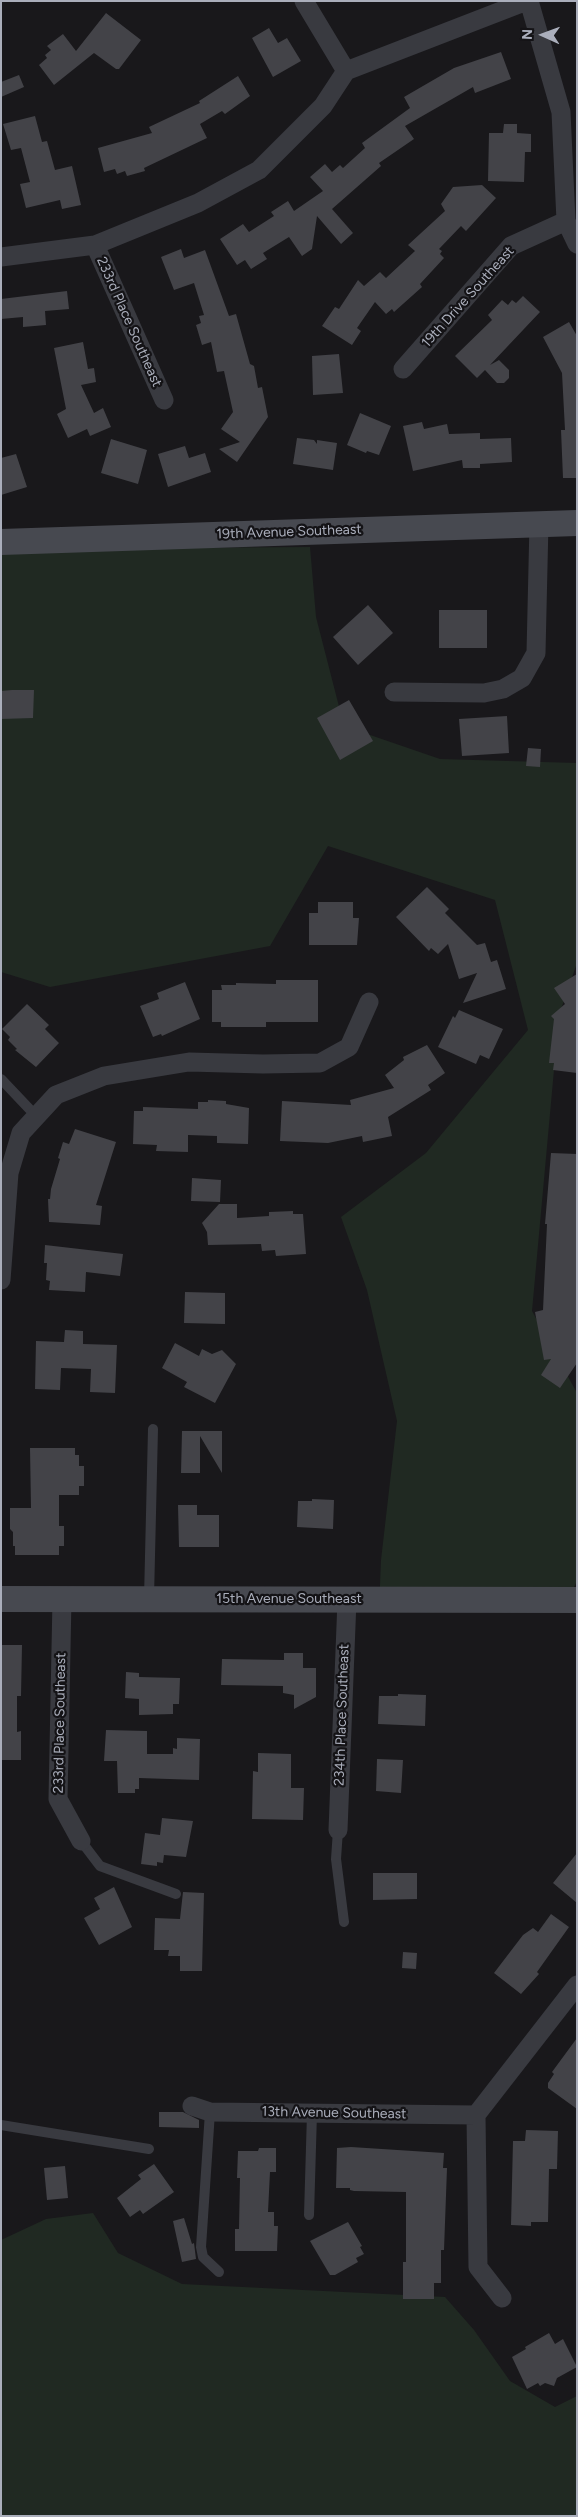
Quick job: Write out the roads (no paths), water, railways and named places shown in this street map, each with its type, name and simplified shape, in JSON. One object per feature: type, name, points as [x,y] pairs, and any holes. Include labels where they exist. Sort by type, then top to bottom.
[{"type":"street","points":[[304,1],[346,71]]},
{"type":"street","points":[[1,257],[94,245],[198,203],[259,170],[323,106],[346,71],[528,1],[561,112],[566,221],[577,244]]},
{"type":"street","name":"19th Drive Southeast","points":[[403,369],[510,246],[566,221]]},
{"type":"street","name":"233rd Place Southeast","points":[[94,245],[164,400]]},
{"type":"street","name":"19th Avenue Southeast","points":[[1,542],[577,523]]},
{"type":"street","points":[[394,692],[484,693],[503,689],[522,678],[536,653],[539,524]]},
{"type":"street","points":[[1,1280],[9,1173],[21,1133],[56,1095],[104,1076],[189,1062],[320,1063],[349,1047],[369,1002]]},
{"type":"street","name":"15th Avenue Southeast","points":[[1,1598],[577,1600]]},
{"type":"street","name":"233rd Place Southeast","points":[[62,1599],[58,1799],[81,1841]]},
{"type":"street","name":"234th Place Southeast","points":[[338,1830],[347,1600]]},
{"type":"street","points":[[502,2298],[478,2267],[476,2115],[577,1985]]},
{"type":"street","name":"13th Avenue Southeast","points":[[192,2106],[210,2112],[476,2115]]},
{"type":"lane","points":[[1,1079],[37,1117]]},
{"type":"lane","points":[[149,1599],[153,1429]]},
{"type":"lane","points":[[338,1830],[336,1859],[344,1922]]},
{"type":"lane","points":[[81,1841],[100,1866],[176,1894]]},
{"type":"lane","points":[[210,2112],[201,2247],[203,2257],[219,2272]]},
{"type":"lane","points":[[309,2215],[312,2113]]},
{"type":"lane","points":[[1,2125],[148,2150]]}]
